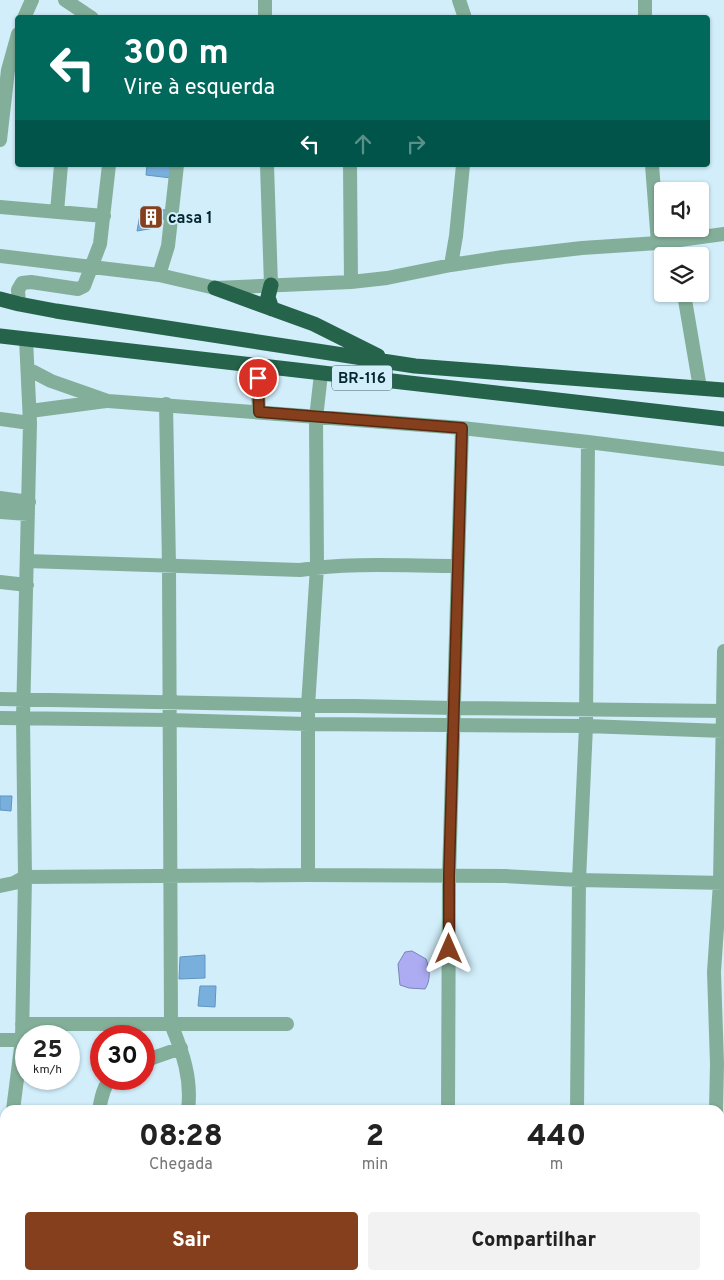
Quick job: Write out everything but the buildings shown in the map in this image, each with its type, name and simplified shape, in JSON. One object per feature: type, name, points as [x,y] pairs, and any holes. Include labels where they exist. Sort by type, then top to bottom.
[{"type":"highway","points":[[272,285],[268,297],[272,309]]},
{"type":"highway","points":[[215,288],[314,324],[393,363]]},
{"type":"highway","points":[[0,299],[19,304],[414,366],[724,390]]},
{"type":"highway","name":"BR-116","points":[[0,336],[724,419]]},
{"type":"street","points":[[25,15],[32,0]]},
{"type":"street","points":[[65,0],[88,15]]},
{"type":"street","points":[[265,0],[265,15]]},
{"type":"street","points":[[459,0],[464,15]]},
{"type":"street","points":[[645,0],[645,15]]},
{"type":"street","points":[[0,140],[5,59],[15,40]]},
{"type":"street","points":[[57,212],[61,167]]},
{"type":"street","points":[[19,304],[18,290],[22,283],[31,282],[78,290],[84,286],[100,244],[109,167]]},
{"type":"street","points":[[159,275],[168,246],[177,167]]},
{"type":"street","points":[[267,167],[272,285]]},
{"type":"street","points":[[350,167],[351,282]]},
{"type":"street","points":[[451,264],[456,236],[463,167]]},
{"type":"street","points":[[652,167],[658,243]]},
{"type":"street","points":[[0,207],[104,216]]},
{"type":"street","points":[[0,256],[159,275],[215,288],[351,282],[387,278],[451,264],[503,257],[658,243],[724,234]]},
{"type":"street","points":[[674,241],[675,247]]},
{"type":"street","points":[[685,302],[700,388]]},
{"type":"street","points":[[26,339],[30,417],[23,718],[25,877],[22,1024],[286,1024]]},
{"type":"street","points":[[257,366],[259,412]]},
{"type":"street","points":[[28,369],[51,381],[108,401]]},
{"type":"street","points":[[308,875],[308,706],[317,567],[316,418],[320,374]]},
{"type":"street","points":[[0,419],[30,417],[108,401],[166,404],[316,418],[462,428],[724,459]]},
{"type":"street","points":[[166,404],[170,703],[171,1024],[181,1048],[189,1079],[189,1105]]},
{"type":"street","points":[[448,1105],[449,876],[462,428]]},
{"type":"street","points":[[577,1105],[579,880],[586,726],[588,442]]},
{"type":"street","points":[[0,498],[28,508]]},
{"type":"street","points":[[0,512],[28,508]]},
{"type":"street","points":[[27,562],[300,570],[317,567],[458,566]]},
{"type":"street","points":[[0,582],[27,585]]},
{"type":"street","points":[[716,1105],[717,1064],[714,972],[722,883],[724,651]]},
{"type":"street","points":[[0,699],[308,706],[724,711]]},
{"type":"street","points":[[0,718],[308,724],[586,726],[723,731]]},
{"type":"street","points":[[0,886],[14,883],[25,877],[308,875],[504,876],[579,880],[722,883]]},
{"type":"street","points":[[0,1040],[15,1040]]},
{"type":"street","points":[[155,1057],[181,1048]]},
{"type":"street","points":[[14,1105],[16,1090]]},
{"type":"street","points":[[100,1105],[104,1090]]},
{"type":"water","points":[[412,951],[426,959],[429,978],[425,989],[409,988],[400,985],[398,964],[405,952]]},
{"type":"place","name":"casa 1","points":[[151,217]]},
{"type":"route","points":[[258,378],[259,412],[316,418],[462,428],[449,876],[449,949]]}]
